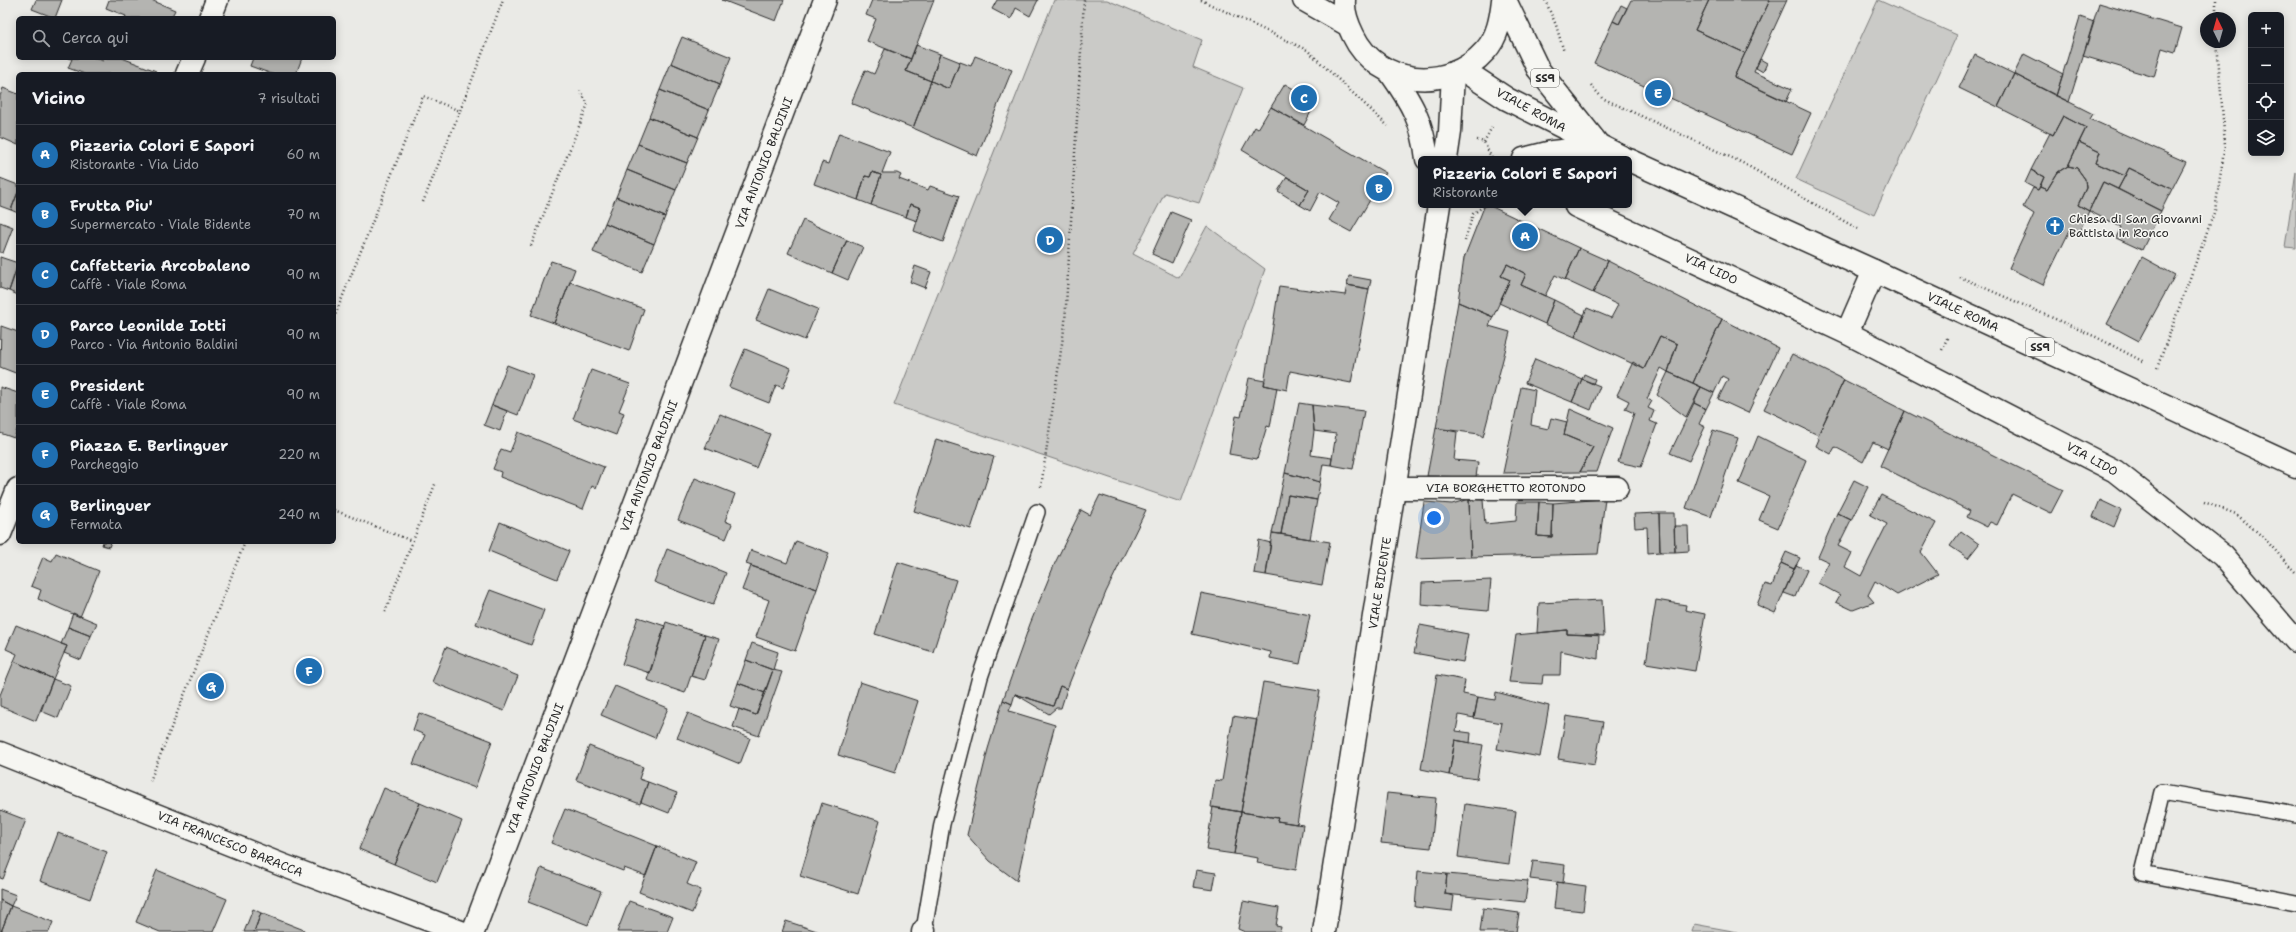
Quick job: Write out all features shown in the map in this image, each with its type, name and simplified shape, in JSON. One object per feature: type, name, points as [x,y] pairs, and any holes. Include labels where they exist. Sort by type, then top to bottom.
[{"type":"street","points":[[211,16],[217,0]]},
{"type":"street","name":"VIA ANTONIO BALDINI","points":[[473,932],[825,0]]},
{"type":"street","points":[[1304,0],[1348,25]]},
{"type":"street","points":[[1344,0],[1348,25],[1357,44],[1371,61],[1390,72],[1414,80],[1439,78],[1458,72],[1486,51],[1500,25],[1504,0]]},
{"type":"street","name":"VIALE ROMA","points":[[1504,0],[1538,69],[1600,147]]},
{"type":"street","points":[[188,72],[193,60]]},
{"type":"street","points":[[1390,72],[1409,99],[1425,136],[1427,156]]},
{"type":"street","points":[[1446,156],[1458,72]]},
{"type":"street","name":"VIALE ROMA","points":[[1458,72],[1620,156]]},
{"type":"street","points":[[1536,156],[1552,152],[1600,147]]},
{"type":"street","name":"VIALE ROMA","points":[[1632,161],[1874,271],[2296,466]]},
{"type":"street","name":"VIALE BIDENTE","points":[[1431,208],[1434,235]]},
{"type":"street","name":"VIALE BIDENTE","points":[[1324,932],[1396,488],[1438,208]]},
{"type":"street","name":"VIALE BIDENTE","points":[[1434,235],[1453,208]]},
{"type":"street","name":"VIA LIDO","points":[[1580,208],[1847,333],[2115,471],[2223,556],[2296,641]]},
{"type":"street","points":[[1847,333],[1874,271]]},
{"type":"street","name":"VIA BORGHETTO ROTONDO","points":[[1396,488],[1617,488]]},
{"type":"street","points":[[0,534],[16,494]]},
{"type":"street","name":"VIA FRANCESCO BARACCA","points":[[0,753],[282,864],[461,932]]},
{"type":"lane","points":[[923,931],[942,824],[980,677],[1037,512]]},
{"type":"lane","points":[[2296,815],[2162,792],[2142,873],[2296,903]]},
{"type":"path","points":[[423,202],[503,0]]},
{"type":"path","points":[[1037,512],[1065,323],[1084,0]]},
{"type":"path","points":[[1200,0],[1307,50],[1391,130],[1425,136]]},
{"type":"path","points":[[1545,0],[1556,25],[1566,57]]},
{"type":"path","points":[[2216,0],[2216,12]]},
{"type":"path","points":[[2157,368],[2215,210],[2225,145],[2217,48]]},
{"type":"path","points":[[1587,81],[1602,98],[1741,162],[1860,231]]},
{"type":"path","points":[[531,246],[588,104],[580,91]]},
{"type":"path","points":[[336,313],[423,96],[460,110]]},
{"type":"path","points":[[1450,132],[1484,142],[1491,156]]},
{"type":"path","points":[[385,612],[436,482]]},
{"type":"path","points":[[336,511],[412,541]]},
{"type":"path","points":[[139,808],[244,544]]},
{"type":"shaded area","points":[[1054,0],[1107,0],[1202,40],[1193,67],[1243,88],[1199,203],[1165,193],[1133,254],[1179,278],[1207,226],[1265,269],[1181,502],[894,405]]},
{"type":"shaded area","points":[[1878,0],[1957,35],[1874,215],[1796,179]]},
{"type":"shaded area","points":[[2296,172],[2296,248],[2285,247]]},
{"type":"shaded area","points":[[1694,924],[1738,932],[1692,932]]},
{"type":"building","points":[[36,0],[62,0],[56,16],[50,16],[32,9]]},
{"type":"building","points":[[109,0],[151,0],[175,10],[172,16],[126,16],[106,8]]},
{"type":"building","points":[[722,0],[784,0],[776,21]]},
{"type":"building","points":[[872,0],[934,0],[911,59],[867,41],[876,19],[866,15]]},
{"type":"building","points":[[997,0],[1038,0],[1030,16],[1016,8],[1011,19],[992,9]]},
{"type":"building","points":[[1631,0],[1709,0],[1695,30],[1745,53],[1734,77],[1811,113],[1792,154],[1594,63],[1613,21],[1619,24]]},
{"type":"building","points":[[1709,0],[1770,0],[1745,53],[1695,30]]},
{"type":"building","points":[[1770,0],[1787,0],[1754,72],[1792,89],[1786,102],[1734,77]]},
{"type":"building","points":[[2099,3],[2182,28],[2175,52],[2162,48],[2154,77],[2083,56]]},
{"type":"building","points":[[1621,5],[1627,8],[1619,24],[1613,21]]},
{"type":"building","points":[[2080,17],[2094,22],[2069,102],[2056,96]]},
{"type":"building","points":[[682,37],[731,57],[720,84],[671,63]]},
{"type":"building","points":[[916,45],[940,54],[931,81],[906,71]]},
{"type":"building","points":[[885,49],[911,59],[906,71],[931,81],[913,128],[851,103],[865,70],[874,74]]},
{"type":"building","points":[[940,54],[960,62],[949,89],[931,81]]},
{"type":"building","points":[[2024,54],[2063,74],[2056,96],[2014,74]]},
{"type":"building","points":[[1975,55],[2014,74],[1998,107],[1959,88]]},
{"type":"building","points":[[975,56],[1012,70],[977,156],[913,128],[931,81],[949,89],[960,62],[971,66]]},
{"type":"building","points":[[1760,59],[1767,63],[1763,72],[1756,68]]},
{"type":"building","points":[[72,60],[127,60],[156,71],[79,72],[68,68]]},
{"type":"building","points":[[252,60],[301,60],[297,72],[266,72],[250,66]]},
{"type":"building","points":[[671,63],[720,84],[709,110],[660,90]]},
{"type":"building","points":[[2014,74],[2093,114],[2090,119],[2186,162],[2172,189],[2129,168],[2125,176],[2096,163],[2100,152],[2079,142],[2086,128],[2063,116],[2053,135],[1998,107]]},
{"type":"building","points":[[1285,84],[1316,102],[1304,125],[1271,107]]},
{"type":"building","points":[[3,88],[16,93],[16,144],[0,137],[0,96]]},
{"type":"building","points":[[660,90],[709,110],[698,137],[649,117]]},
{"type":"building","points":[[1271,107],[1386,173],[1351,232],[1329,220],[1339,203],[1320,192],[1310,211],[1300,205],[1309,190],[1242,150],[1255,127],[1258,129]]},
{"type":"building","points":[[2063,116],[2086,128],[2068,166],[2058,172],[2047,190],[2040,187],[2044,177],[2031,170],[2050,133],[2053,135]]},
{"type":"building","points":[[649,117],[698,137],[687,163],[638,144]]},
{"type":"building","points":[[839,133],[890,152],[882,173],[897,173],[901,175],[899,179],[928,190],[930,186],[959,196],[943,242],[914,231],[921,208],[910,204],[906,217],[871,205],[881,175],[872,172],[870,177],[865,176],[858,200],[814,184],[822,162],[828,164]]},
{"type":"building","points":[[2079,142],[2100,152],[2096,163],[2125,176],[2118,189],[2103,182],[2089,211],[2078,205],[2086,188],[2085,179],[2077,168],[2068,166]]},
{"type":"building","points":[[638,144],[687,163],[676,190],[627,170]]},
{"type":"building","name":"Chiesa di San Giovanni Battista in Ronco","points":[[2068,166],[2077,168],[2085,179],[2086,188],[2078,205],[2089,211],[2078,234],[2070,230],[2043,285],[2009,268],[2034,214],[2023,207],[2033,188],[2038,190],[2040,187],[2047,190],[2058,172]]},
{"type":"building","points":[[2129,168],[2172,189],[2161,211],[2118,189]]},
{"type":"building","points":[[627,170],[676,190],[665,217],[616,197]]},
{"type":"building","points":[[2031,170],[2044,177],[2038,190],[2025,183]]},
{"type":"building","points":[[872,172],[881,175],[871,205],[858,200],[865,176],[870,177]]},
{"type":"building","points":[[1287,177],[1309,190],[1300,205],[1278,191]]},
{"type":"building","points":[[0,178],[16,184],[16,197],[11,210],[0,206]]},
{"type":"building","points":[[2103,182],[2161,211],[2142,250],[2116,238],[2121,227],[2089,211]]},
{"type":"building","points":[[16,197],[16,212],[11,210]]},
{"type":"building","points":[[616,197],[665,217],[654,244],[605,223]]},
{"type":"building","points":[[910,204],[921,208],[917,221],[906,217]]},
{"type":"building","points":[[1484,208],[1494,208],[1579,248],[1565,280],[1555,275],[1545,296],[1521,285],[1526,274],[1507,264],[1501,276],[1510,280],[1493,317],[1458,302],[1464,258]]},
{"type":"building","points":[[1171,212],[1191,220],[1172,263],[1152,254]]},
{"type":"building","points":[[803,220],[847,240],[832,273],[788,253]]},
{"type":"building","points":[[0,222],[13,227],[3,253],[0,252]]},
{"type":"building","points":[[605,223],[654,244],[642,272],[593,252]]},
{"type":"building","points":[[847,240],[863,247],[848,280],[832,273]]},
{"type":"building","points":[[1579,248],[1608,261],[1593,293],[1565,280]]},
{"type":"building","points":[[0,257],[16,262],[16,269],[9,291],[0,288]]},
{"type":"building","points":[[2142,257],[2175,275],[2139,341],[2107,324]]},
{"type":"building","points":[[551,261],[575,269],[554,323],[531,315]]},
{"type":"building","points":[[1608,261],[1722,319],[1693,383],[1668,372],[1677,344],[1660,336],[1644,369],[1575,337],[1587,308],[1611,318],[1618,305],[1593,293]]},
{"type":"building","points":[[1507,264],[1526,274],[1521,285],[1554,300],[1545,324],[1499,303],[1510,280],[1501,276]]},
{"type":"building","points":[[915,266],[931,272],[925,288],[910,282]]},
{"type":"building","points":[[16,272],[16,294],[9,291]]},
{"type":"building","points":[[1349,276],[1371,280],[1369,289],[1347,285]]},
{"type":"building","points":[[570,282],[644,309],[629,351],[554,323]]},
{"type":"building","points":[[1347,285],[1369,289],[1351,383],[1290,371],[1287,390],[1264,385],[1279,286],[1345,295]]},
{"type":"building","points":[[769,289],[818,309],[805,340],[756,320]]},
{"type":"building","points":[[1554,300],[1584,315],[1575,337],[1545,324]]},
{"type":"building","points":[[1458,302],[1493,317],[1489,326],[1510,332],[1483,437],[1479,434],[1436,428]]},
{"type":"building","points":[[1722,319],[1778,348],[1748,413],[1718,399],[1728,379],[1722,376],[1714,393],[1693,383]]},
{"type":"building","points":[[1,326],[16,331],[16,373],[0,367]]},
{"type":"building","points":[[1660,336],[1677,344],[1668,372],[1661,368],[1647,399],[1652,401],[1648,408],[1654,411],[1650,421],[1657,424],[1641,467],[1618,462],[1634,413],[1625,409],[1629,401],[1617,395],[1633,362],[1644,369]]},
{"type":"building","points":[[745,349],[791,368],[783,388],[776,385],[769,403],[729,387]]},
{"type":"building","points":[[1792,354],[1844,380],[1818,435],[1764,409]]},
{"type":"building","points":[[1535,359],[1582,379],[1572,402],[1525,383]]},
{"type":"building","points":[[507,365],[533,375],[518,415],[492,405]]},
{"type":"building","points":[[591,370],[630,384],[619,411],[624,413],[616,435],[573,419]]},
{"type":"building","points":[[1668,372],[1701,387],[1686,417],[1657,395]]},
{"type":"building","points":[[1584,374],[1595,379],[1593,384],[1582,379]]},
{"type":"building","points":[[1249,378],[1265,381],[1264,385],[1277,388],[1270,427],[1267,426],[1257,459],[1229,454],[1236,416],[1241,417]]},
{"type":"building","points":[[1582,379],[1600,386],[1591,410],[1572,402]]},
{"type":"building","points":[[1844,380],[1905,411],[1888,449],[1873,442],[1863,462],[1835,447],[1831,454],[1816,446],[1819,439],[1817,438],[1818,435]]},
{"type":"building","points":[[0,387],[16,392],[16,432],[14,438],[0,433]]},
{"type":"building","points":[[1521,387],[1535,390],[1531,425],[1548,429],[1551,418],[1567,422],[1564,435],[1593,447],[1580,472],[1503,473]]},
{"type":"building","points":[[1701,387],[1714,393],[1706,409],[1694,403]]},
{"type":"building","points":[[1299,403],[1312,405],[1314,431],[1311,455],[1332,458],[1331,465],[1323,464],[1320,482],[1285,473]]},
{"type":"building","points":[[1694,403],[1706,409],[1699,424],[1705,427],[1689,461],[1670,453]]},
{"type":"building","points":[[492,405],[507,411],[500,431],[484,425]]},
{"type":"building","points":[[1312,405],[1364,411],[1353,469],[1331,465],[1336,434],[1314,431]]},
{"type":"building","points":[[1570,409],[1613,428],[1597,472],[1580,472],[1593,447],[1564,435]]},
{"type":"building","points":[[1905,411],[2063,490],[2051,513],[2012,494],[1997,525],[1990,522],[1987,527],[1967,517],[1970,511],[1880,466]]},
{"type":"building","points":[[720,414],[770,434],[756,468],[705,448]]},
{"type":"building","points":[[1436,428],[1457,432],[1454,460],[1478,462],[1476,477],[1427,476]]},
{"type":"building","points":[[1713,430],[1738,438],[1711,517],[1686,508]]},
{"type":"building","points":[[518,432],[604,467],[596,488],[592,486],[583,509],[500,477],[501,472],[493,469],[501,449],[510,452]]},
{"type":"building","points":[[1758,436],[1806,460],[1778,528],[1759,520],[1769,496],[1739,483]]},
{"type":"building","points":[[936,439],[994,457],[971,529],[914,511]]},
{"type":"building","points":[[1285,473],[1320,482],[1317,500],[1288,495],[1281,534],[1272,533]]},
{"type":"building","points":[[695,478],[735,494],[725,521],[732,524],[726,539],[678,520]]},
{"type":"building","points":[[1854,480],[1868,487],[1851,520],[1837,513]]},
{"type":"building","points":[[1100,495],[1146,510],[1106,592],[1067,689],[1060,686],[1053,706],[1015,694],[1012,704],[1003,700],[1030,624],[1055,563],[1081,510],[1090,515]]},
{"type":"building","points":[[1288,495],[1317,500],[1310,539],[1281,534]]},
{"type":"building","points":[[1881,495],[1936,523],[1921,552],[1938,574],[1897,595],[1875,581],[1868,595],[1874,602],[1853,610],[1836,602],[1840,595],[1818,583],[1829,562],[1818,557],[1837,513],[1851,520],[1838,546],[1852,553],[1845,567],[1861,576],[1887,524],[1870,515]]},
{"type":"building","points":[[1469,499],[1483,500],[1485,524],[1516,521],[1517,502],[1539,502],[1537,536],[1552,537],[1553,503],[1605,499],[1598,554],[1471,557]]},
{"type":"building","points":[[1469,499],[1471,557],[1416,559],[1424,502],[1452,504]]},
{"type":"building","points":[[2100,500],[2121,510],[2114,527],[2093,517]]},
{"type":"building","points":[[1539,502],[1553,503],[1552,537],[1537,536]]},
{"type":"building","points":[[1659,513],[1674,513],[1675,552],[1660,552]]},
{"type":"building","points":[[1659,513],[1660,552],[1648,553],[1647,527],[1635,528],[1634,514]]},
{"type":"building","points":[[500,522],[569,551],[557,579],[489,551]]},
{"type":"building","points":[[1674,526],[1688,526],[1689,551],[1675,552]]},
{"type":"building","points":[[1961,531],[1979,544],[1968,558],[1950,546]]},
{"type":"building","points":[[1272,533],[1330,542],[1322,585],[1266,575]]},
{"type":"building","points":[[1259,540],[1271,543],[1266,575],[1254,573]]},
{"type":"building","points":[[796,541],[829,553],[817,589],[746,564],[751,550],[787,563]]},
{"type":"building","points":[[102,544],[110,544],[109,547]]},
{"type":"building","points":[[667,549],[726,573],[713,605],[654,582]]},
{"type":"building","points":[[1786,552],[1800,558],[1794,569],[1781,563]]},
{"type":"building","points":[[56,553],[99,571],[80,617],[38,599],[41,590],[31,586],[43,557],[52,561]]},
{"type":"building","points":[[898,562],[956,580],[933,652],[875,634]]},
{"type":"building","points":[[1781,563],[1794,569],[1775,613],[1757,605],[1765,584],[1772,586]]},
{"type":"building","points":[[1796,565],[1807,570],[1795,597],[1784,593]]},
{"type":"building","points":[[751,566],[817,589],[795,651],[756,637],[769,600],[742,590]]},
{"type":"building","points":[[1491,580],[1488,611],[1421,605],[1422,583]]},
{"type":"building","points":[[490,590],[544,610],[531,645],[476,624]]},
{"type":"building","points":[[1201,593],[1310,615],[1300,664],[1270,658],[1271,652],[1192,634]]},
{"type":"building","points":[[1602,600],[1604,636],[1567,634],[1567,630],[1537,633],[1539,603]]},
{"type":"building","points":[[1656,600],[1686,605],[1685,610],[1705,614],[1695,671],[1646,663]]},
{"type":"building","points":[[73,613],[97,623],[91,636],[68,627]]},
{"type":"building","points":[[638,617],[665,626],[650,673],[622,664]]},
{"type":"building","points":[[666,622],[705,635],[685,693],[647,680]]},
{"type":"building","points":[[16,625],[67,646],[53,679],[14,661],[17,654],[6,649]]},
{"type":"building","points":[[1420,625],[1468,634],[1463,662],[1414,653]]},
{"type":"building","points":[[68,627],[91,636],[81,660],[64,653],[67,646],[61,644]]},
{"type":"building","points":[[1567,630],[1567,634],[1599,635],[1598,659],[1561,651],[1560,675],[1543,675],[1542,684],[1509,682],[1516,635]]},
{"type":"building","points":[[705,635],[719,639],[705,680],[691,676]]},
{"type":"building","points":[[752,643],[778,652],[773,670],[746,660]]},
{"type":"building","points":[[446,647],[518,676],[504,711],[432,682]]},
{"type":"building","points":[[746,660],[773,670],[765,693],[738,683]]},
{"type":"building","points":[[14,661],[53,679],[36,721],[0,706],[0,695]]},
{"type":"building","points":[[773,670],[782,672],[759,736],[733,727],[739,709],[756,715]]},
{"type":"building","points":[[1437,675],[1465,680],[1463,694],[1478,697],[1474,718],[1459,715],[1456,731],[1471,733],[1470,743],[1455,740],[1449,775],[1421,769]]},
{"type":"building","points":[[53,679],[71,686],[58,718],[41,711]]},
{"type":"building","points":[[860,682],[918,701],[895,773],[838,755]]},
{"type":"building","points":[[1263,682],[1320,691],[1297,824],[1277,821],[1278,818],[1241,812]]},
{"type":"building","points":[[738,683],[765,693],[756,715],[730,706]]},
{"type":"building","points":[[615,686],[668,708],[655,738],[601,715]]},
{"type":"building","points":[[1060,686],[1067,689],[1061,708],[1056,708],[1049,714],[1015,694],[1053,706]]},
{"type":"building","points":[[1496,692],[1549,706],[1540,757],[1497,749],[1502,723],[1474,718],[1478,697],[1495,700]]},
{"type":"building","points":[[1003,700],[1012,704],[1009,711],[1055,725],[1033,806],[1017,881],[990,861],[967,835],[988,749]]},
{"type":"building","points":[[419,713],[492,741],[475,788],[413,764],[425,735],[413,730]]},
{"type":"building","points":[[688,713],[750,738],[740,764],[677,738]]},
{"type":"building","points":[[1233,716],[1257,720],[1241,812],[1211,807],[1215,780],[1222,781]]},
{"type":"building","points":[[1566,716],[1603,722],[1595,765],[1558,759]]},
{"type":"building","points":[[1455,740],[1483,745],[1477,779],[1449,775]]},
{"type":"building","points":[[589,746],[643,767],[639,779],[648,782],[640,804],[576,780]]},
{"type":"building","points":[[648,782],[677,793],[669,813],[641,802]]},
{"type":"building","points":[[384,788],[420,803],[394,864],[359,849]]},
{"type":"building","points":[[1387,793],[1436,798],[1431,848],[1381,843]]},
{"type":"building","points":[[420,803],[462,821],[437,882],[394,864]]},
{"type":"building","points":[[822,803],[880,821],[858,894],[800,876]]},
{"type":"building","points":[[1465,804],[1516,811],[1509,864],[1458,857]]},
{"type":"building","points":[[1213,807],[1241,812],[1234,854],[1206,850]]},
{"type":"building","points":[[565,809],[657,846],[646,876],[624,868],[623,871],[551,843]]},
{"type":"building","points":[[0,810],[26,820],[3,879],[0,878]]},
{"type":"building","points":[[1241,812],[1278,818],[1277,821],[1303,825],[1296,870],[1257,863],[1258,858],[1234,854]]},
{"type":"building","points":[[58,833],[107,852],[90,899],[40,881]]},
{"type":"building","points":[[657,846],[696,862],[687,884],[701,890],[692,913],[639,892]]},
{"type":"building","points":[[1533,861],[1565,865],[1563,883],[1530,879]]},
{"type":"building","points":[[541,868],[601,891],[588,925],[528,902]]},
{"type":"building","points":[[157,870],[227,899],[213,932],[160,932],[136,922]]},
{"type":"building","points":[[1196,870],[1216,873],[1213,890],[1193,887]]},
{"type":"building","points":[[1418,871],[1447,874],[1445,894],[1454,896],[1452,911],[1415,907]]},
{"type":"building","points":[[1447,874],[1528,881],[1525,902],[1445,894]]},
{"type":"building","points":[[1557,882],[1586,886],[1583,911],[1554,908]]},
{"type":"building","points":[[0,889],[16,895],[11,906],[0,900]]},
{"type":"building","points":[[0,900],[11,906],[1,932],[0,932]]},
{"type":"building","points":[[629,901],[673,917],[667,932],[617,932]]},
{"type":"building","points":[[1243,901],[1279,908],[1276,926],[1281,927],[1280,932],[1245,932],[1238,929]]},
{"type":"building","points":[[11,906],[53,922],[49,932],[1,932]]},
{"type":"building","points":[[1483,908],[1519,913],[1516,932],[1480,932]]},
{"type":"building","points":[[253,909],[261,913],[254,932],[244,932]]},
{"type":"building","points":[[261,913],[304,930],[304,932],[254,932]]},
{"type":"building","points":[[786,921],[820,932],[782,932]]},
{"type":"place","name":"President","points":[[1658,93]]},
{"type":"place","name":"Caffetteria Arcobaleno","points":[[1304,98]]},
{"type":"place","name":"Frutta Piu'","points":[[1379,188]]},
{"type":"place","name":"Chiesa di San Giovanni Battista in Ronco","points":[[2055,226]]},
{"type":"place","name":"Pizzeria Colori E Sapori","points":[[1525,236]]},
{"type":"place","name":"Parco Leonilde Iotti","points":[[1050,240]]},
{"type":"place","name":"Piazza E. Berlinguer","points":[[309,671]]},
{"type":"place","name":"Berlinguer","points":[[211,686]]}]
